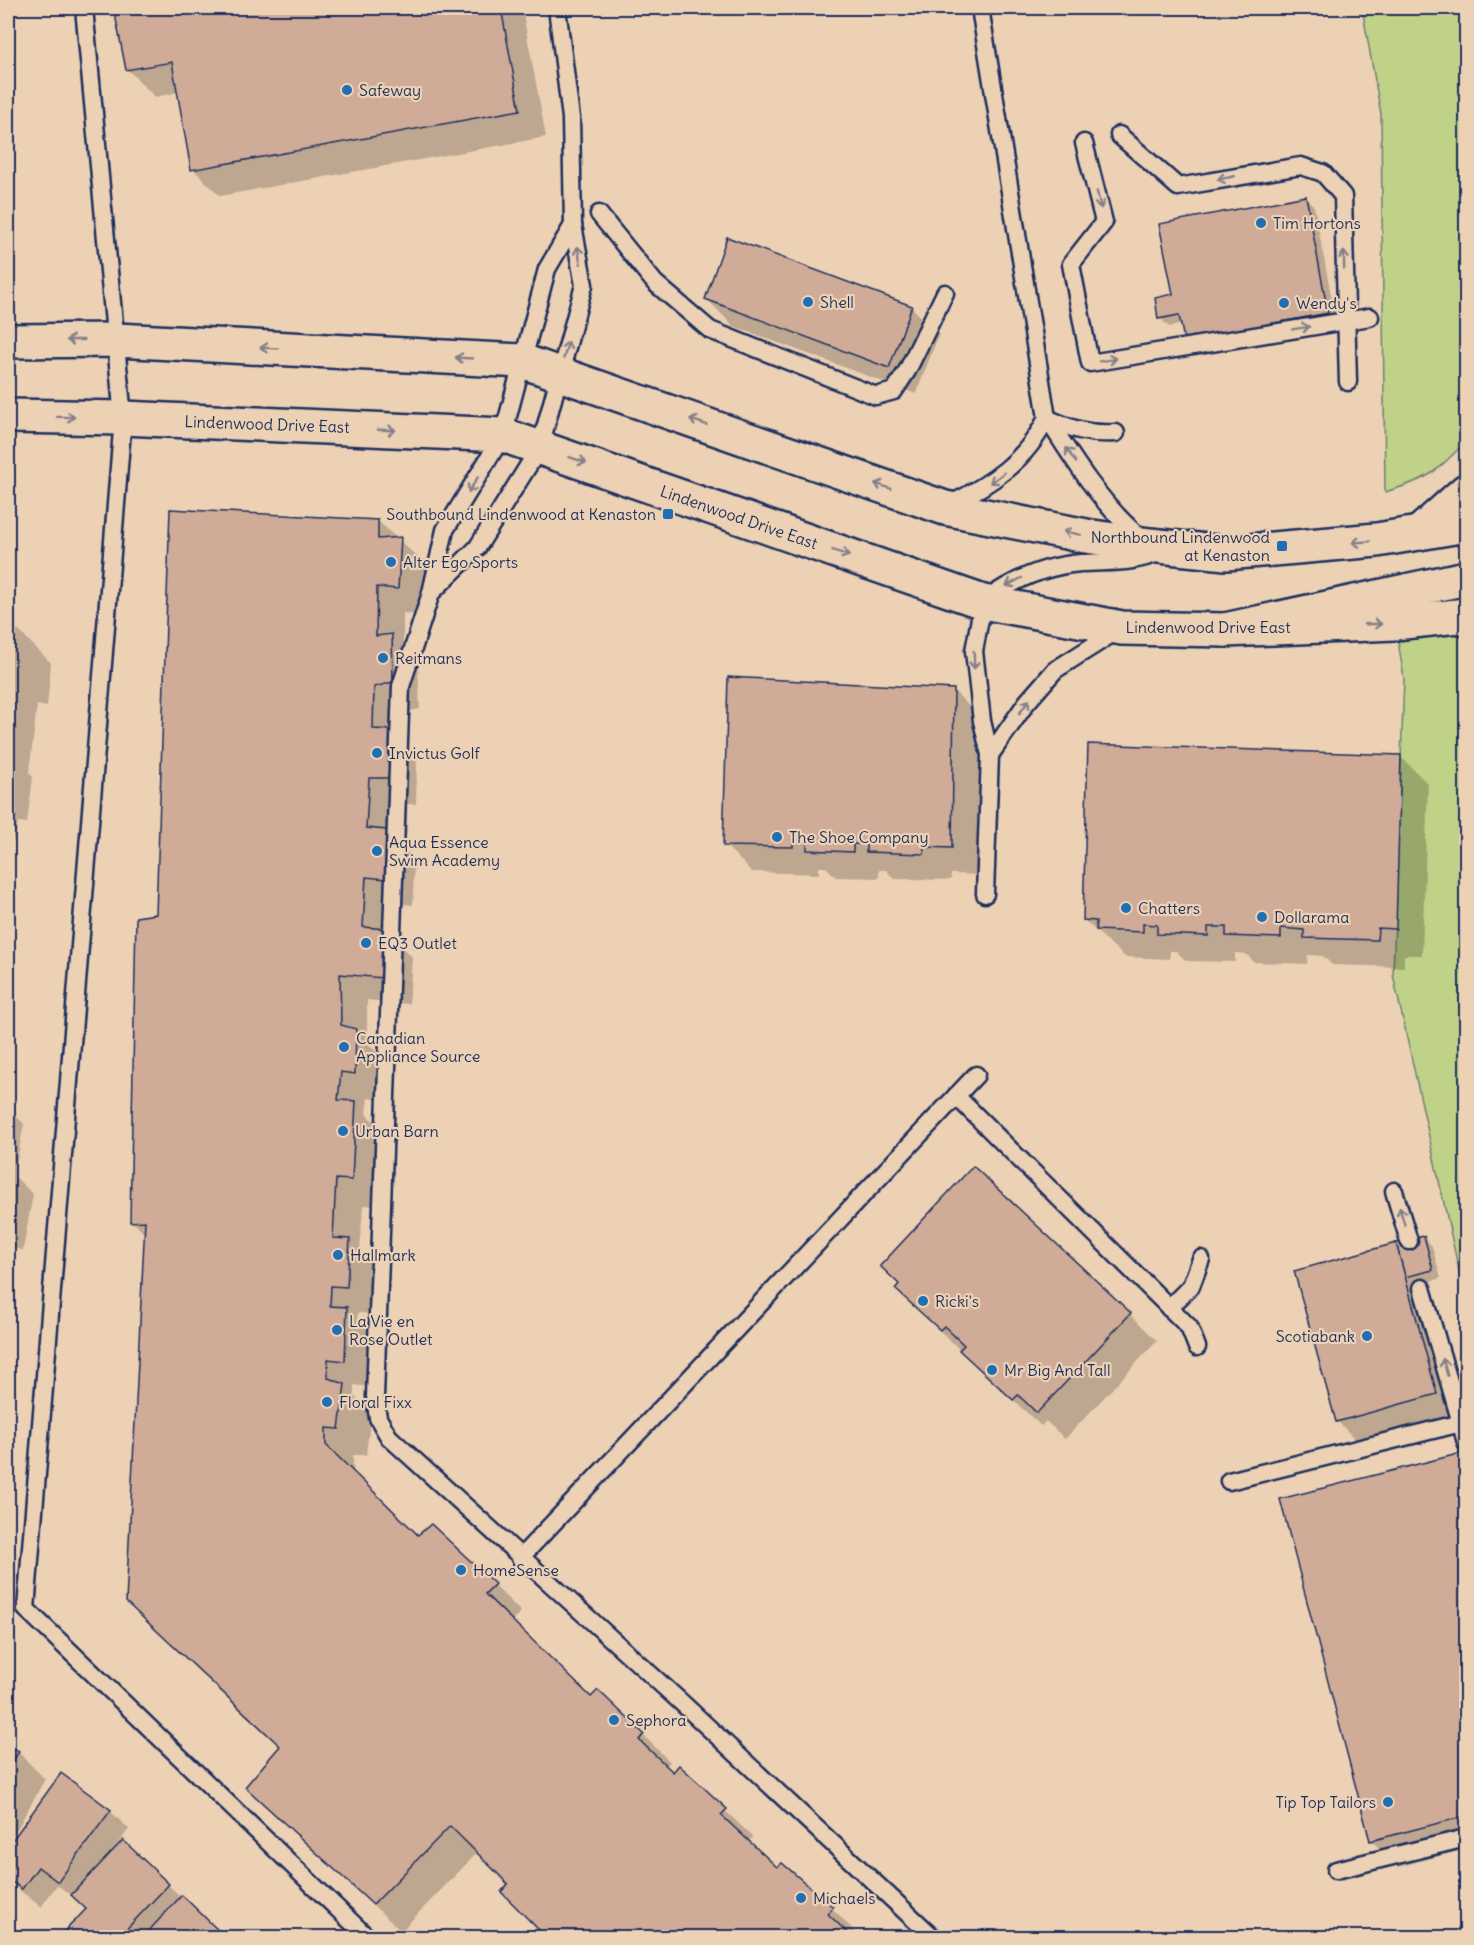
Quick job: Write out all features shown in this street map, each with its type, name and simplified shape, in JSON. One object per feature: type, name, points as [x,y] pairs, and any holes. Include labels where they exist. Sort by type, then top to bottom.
[{"type":"street","points":[[8,341],[116,340],[522,362],[945,508],[1086,536],[1161,546],[1226,552],[1377,540],[1467,525]]},
{"type":"street","name":"Lindenwood Drive East","points":[[8,416],[123,418],[503,435],[983,602],[1122,628],[1225,630],[1395,623],[1465,617]]},
{"type":"street","points":[[1419,533],[1467,492]]},
{"type":"street","points":[[1225,630],[1467,578]]},
{"type":"lane","points":[[84,8],[123,418],[26,1609],[368,1938]]},
{"type":"lane","points":[[431,593],[477,548],[540,447],[584,285],[573,225],[571,118],[556,8]]},
{"type":"lane","points":[[980,8],[1047,418],[1073,459],[1123,524],[1161,546],[1144,559],[1121,563],[1084,562],[1044,569],[1017,580],[983,602],[976,628],[974,666],[982,721],[990,755],[985,894]]},
{"type":"lane","points":[[1119,135],[1178,187],[1301,166],[1323,173],[1343,196],[1348,382]]},
{"type":"lane","points":[[1084,144],[1104,222],[1071,264],[1090,363],[1370,317]]},
{"type":"lane","points":[[599,214],[654,283],[710,330],[876,396],[894,391],[908,371],[945,293]]},
{"type":"lane","points":[[573,225],[547,269],[503,435],[445,530],[431,593],[401,686],[375,1396],[378,1418],[389,1437],[682,1703],[934,1938]]},
{"type":"lane","points":[[1047,418],[1077,431],[1098,435],[1116,433]]},
{"type":"lane","points":[[945,508],[984,487],[1012,467],[1035,440],[1047,418]]},
{"type":"lane","points":[[990,755],[1027,702],[1055,670],[1122,628]]},
{"type":"lane","points":[[520,1558],[976,1075]]},
{"type":"lane","points":[[956,1096],[1169,1308],[1188,1328],[1197,1347]]},
{"type":"lane","points":[[1394,1191],[1409,1241]]},
{"type":"lane","points":[[1169,1308],[1191,1286],[1201,1259]]},
{"type":"lane","points":[[1422,1288],[1467,1443]]},
{"type":"lane","points":[[1229,1481],[1461,1423]]},
{"type":"lane","points":[[1336,1870],[1467,1838]]},
{"type":"green space","points":[[1362,8],[1463,8],[1466,57],[1466,441],[1430,474],[1385,492],[1381,114]]},
{"type":"green space","points":[[1466,619],[1466,1302],[1393,975],[1404,678],[1395,623]]},
{"type":"building","name":"Safeway","points":[[148,8],[501,8],[520,110],[191,170],[172,62],[126,70],[115,14]]},
{"type":"building","points":[[1306,196],[1328,313],[1184,340],[1179,315],[1158,319],[1155,298],[1173,294],[1159,224]]},
{"type":"building","name":"Shell","points":[[727,237],[912,306],[889,368],[705,299]]},
{"type":"building","points":[[170,509],[378,520],[378,539],[401,537],[398,589],[377,587],[376,636],[392,634],[393,682],[374,687],[373,729],[390,730],[390,778],[369,778],[366,828],[387,830],[386,879],[366,877],[363,927],[386,929],[383,978],[340,974],[341,1025],[356,1029],[355,1074],[341,1072],[338,1100],[356,1101],[352,1180],[336,1179],[333,1238],[350,1239],[347,1287],[331,1286],[330,1306],[347,1307],[345,1361],[328,1359],[328,1378],[345,1384],[339,1429],[326,1428],[326,1445],[418,1535],[431,1524],[495,1584],[485,1594],[591,1697],[598,1690],[644,1734],[639,1740],[673,1772],[679,1765],[727,1809],[721,1815],[777,1867],[782,1863],[833,1907],[828,1914],[853,1938],[547,1938],[501,1892],[508,1884],[450,1826],[373,1905],[245,1787],[280,1746],[126,1602],[145,1221],[130,1222],[136,917],[156,914]]},
{"type":"building","points":[[728,677],[954,689],[952,848],[924,847],[924,854],[866,852],[866,844],[853,844],[853,852],[807,850],[807,841],[793,840],[793,847],[723,846]]},
{"type":"building","points":[[1088,744],[1401,755],[1396,929],[1378,928],[1377,940],[1304,938],[1304,930],[1281,928],[1281,938],[1226,936],[1226,927],[1208,927],[1208,936],[1157,934],[1157,925],[1143,924],[1143,932],[1096,930],[1096,921],[1083,920]]},
{"type":"building","points":[[973,1166],[1131,1313],[1037,1413],[1018,1395],[1013,1400],[959,1350],[964,1345],[944,1326],[940,1330],[895,1289],[899,1284],[880,1266]]},
{"type":"building","points":[[1424,1236],[1433,1270],[1405,1277],[1396,1243]]},
{"type":"building","name":"Scotiabank","points":[[1396,1243],[1437,1394],[1336,1422],[1294,1271]]},
{"type":"building","points":[[1462,1453],[1466,1471],[1466,1816],[1370,1841],[1280,1499]]},
{"type":"building","points":[[8,1745],[19,1751],[8,1771]]},
{"type":"building","points":[[61,1773],[111,1810],[58,1882],[38,1867],[22,1889],[8,1879],[8,1846]]},
{"type":"building","points":[[123,1840],[169,1884],[118,1938],[68,1938],[63,1933],[86,1909],[71,1895]]},
{"type":"building","points":[[182,1895],[226,1938],[142,1938]]},
{"type":"place","name":"Safeway","points":[[347,90]]},
{"type":"place","name":"Tim Hortons","points":[[1261,223]]},
{"type":"place","name":"Shell","points":[[808,302]]},
{"type":"place","name":"Wendy's","points":[[1284,303]]},
{"type":"place","name":"Southbound Lindenwood at Kenaston","points":[[668,514]]},
{"type":"place","name":"Northbound Lindenwood at Kenaston","points":[[1282,546]]},
{"type":"place","name":"Alter Ego Sports","points":[[391,562]]},
{"type":"place","name":"Reitmans","points":[[383,658]]},
{"type":"place","name":"Invictus Golf","points":[[377,753]]},
{"type":"place","name":"The Shoe Company","points":[[777,837]]},
{"type":"place","name":"Aqua Essence Swim Academy","points":[[377,851]]},
{"type":"place","name":"Chatters","points":[[1126,908]]},
{"type":"place","name":"Dollarama","points":[[1262,917]]},
{"type":"place","name":"EQ3 Outlet","points":[[366,943]]},
{"type":"place","name":"Canadian Appliance Source","points":[[344,1047]]},
{"type":"place","name":"Urban Barn","points":[[343,1131]]},
{"type":"place","name":"Hallmark","points":[[338,1255]]},
{"type":"place","name":"Ricki's","points":[[923,1301]]},
{"type":"place","name":"La Vie en Rose Outlet","points":[[337,1330]]},
{"type":"place","name":"Scotiabank","points":[[1367,1336]]},
{"type":"place","name":"Mr Big And Tall","points":[[992,1370]]},
{"type":"place","name":"Floral Fixx","points":[[327,1402]]},
{"type":"place","name":"HomeSense","points":[[461,1570]]},
{"type":"place","name":"Sephora","points":[[614,1720]]},
{"type":"place","name":"Tip Top Tailors","points":[[1388,1802]]},
{"type":"place","name":"Michaels","points":[[801,1898]]}]
